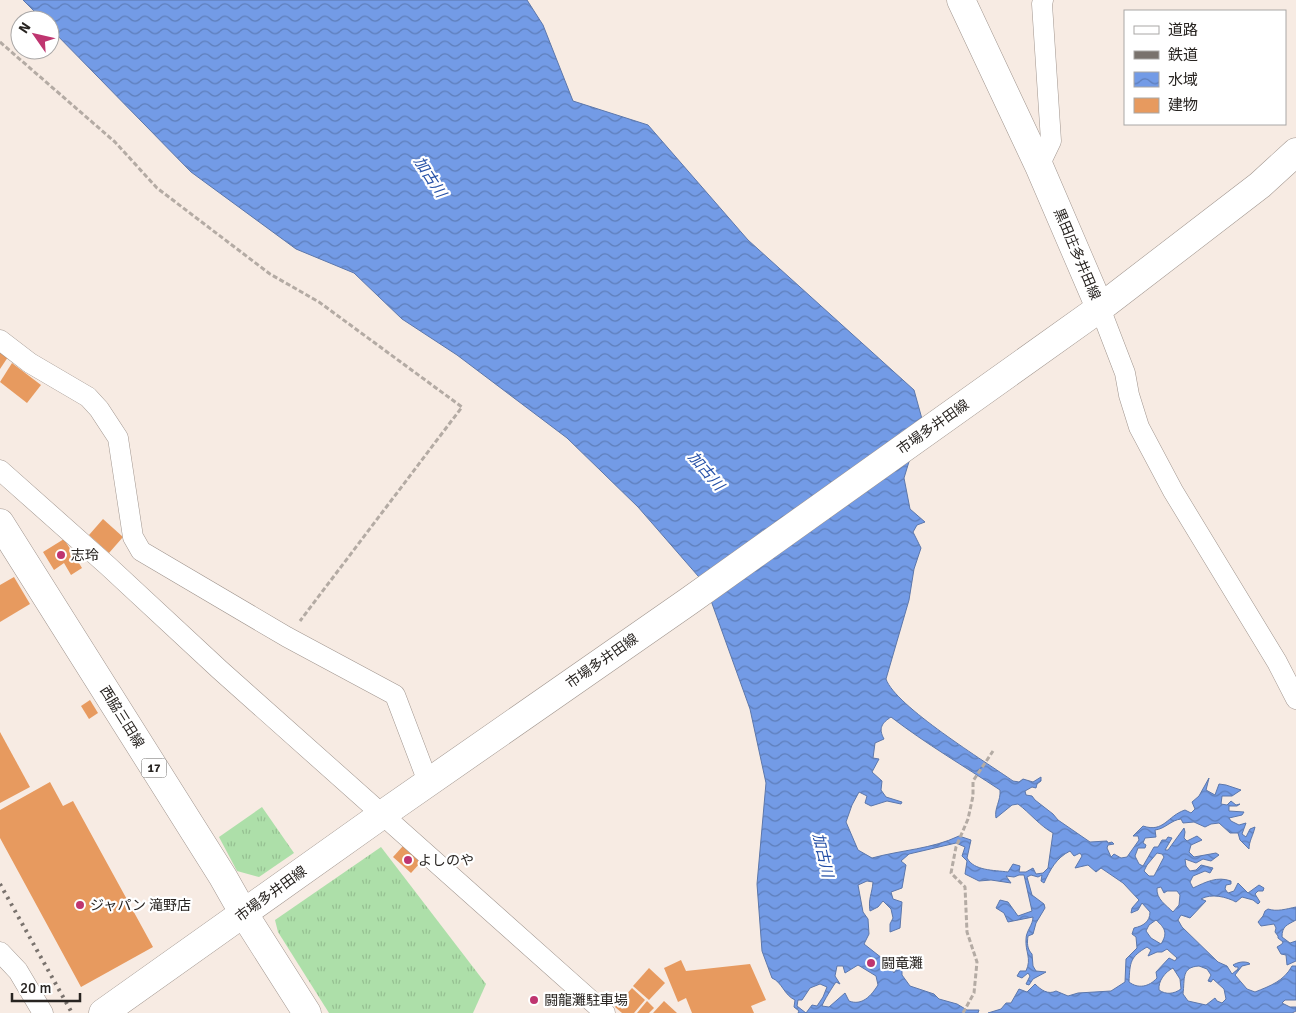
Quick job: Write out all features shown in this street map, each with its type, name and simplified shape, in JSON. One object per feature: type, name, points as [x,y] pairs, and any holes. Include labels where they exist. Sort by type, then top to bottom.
[{"type":"main road","name":"黒田庄多井田線","points":[[961,0],[1039,166],[1100,308],[1260,185],[1296,152]]},
{"type":"main road","name":"市場多井田線","points":[[103,1013],[428,782],[689,601],[1100,308]]},
{"type":"main road","name":"西脇三田線","points":[[0,523],[307,1013]]},
{"type":"street","points":[[1039,166],[1051,141],[1043,0]]},
{"type":"street","points":[[1100,308],[1125,373],[1129,395],[1139,428],[1173,491],[1277,662],[1296,699]]},
{"type":"street","points":[[0,340],[30,363],[88,397],[99,409],[118,438],[133,537],[141,551],[287,637],[395,695],[428,782]]},
{"type":"street","points":[[0,470],[108,566],[220,670],[604,1013]]},
{"type":"street","points":[[0,952],[18,971],[43,1013]]},
{"type":"path","points":[[0,42],[115,142],[157,188],[270,274],[319,302],[462,407],[287,637]]},
{"type":"path","points":[[963,1013],[974,994],[977,962],[967,932],[964,887],[951,873],[956,847],[968,819],[973,781],[993,751]]},
{"type":"green space","points":[[262,807],[294,853],[259,877],[237,871],[219,837]]},
{"type":"green space","points":[[381,847],[486,984],[473,1013],[329,1013],[278,932],[275,920]]},
{"type":"water","name":"加古川","points":[[23,0],[527,0],[543,25],[573,101],[648,125],[748,240],[914,390],[922,419],[904,478],[910,509],[925,522],[917,525],[913,532],[921,548],[914,569],[909,600],[886,679],[893,690],[923,718],[1013,781],[1019,782],[1023,779],[1033,782],[1041,777],[1041,781],[1037,784],[1036,788],[1032,787],[1025,791],[1026,795],[1032,796],[1058,820],[1090,842],[1112,842],[1114,844],[1108,845],[1107,848],[1111,857],[1114,854],[1121,858],[1127,857],[1139,840],[1138,836],[1133,836],[1143,826],[1150,828],[1161,826],[1185,810],[1191,813],[1195,809],[1192,802],[1199,796],[1209,778],[1206,790],[1215,795],[1219,784],[1241,790],[1232,796],[1222,796],[1221,804],[1227,805],[1231,801],[1236,805],[1240,804],[1237,806],[1229,806],[1229,811],[1244,812],[1242,815],[1229,818],[1239,825],[1246,823],[1242,834],[1246,837],[1250,829],[1255,827],[1249,849],[1240,840],[1238,833],[1230,833],[1219,823],[1205,827],[1194,822],[1183,823],[1181,819],[1155,830],[1156,837],[1145,838],[1143,843],[1146,845],[1145,848],[1138,848],[1135,856],[1139,864],[1143,866],[1154,847],[1158,847],[1162,840],[1166,840],[1168,837],[1172,838],[1165,850],[1168,850],[1184,828],[1184,838],[1187,841],[1197,836],[1202,840],[1191,845],[1189,852],[1194,857],[1216,853],[1219,855],[1211,861],[1203,859],[1196,863],[1185,859],[1186,866],[1190,871],[1196,870],[1201,865],[1213,868],[1210,873],[1205,871],[1193,876],[1190,882],[1193,888],[1212,880],[1221,879],[1231,881],[1231,884],[1226,885],[1225,889],[1228,893],[1234,891],[1238,883],[1248,893],[1259,885],[1264,888],[1263,891],[1258,891],[1255,894],[1260,902],[1258,904],[1253,900],[1242,897],[1236,902],[1224,897],[1209,896],[1201,899],[1206,901],[1190,918],[1181,915],[1178,920],[1182,927],[1218,962],[1227,966],[1232,974],[1238,969],[1238,967],[1233,965],[1241,962],[1250,964],[1242,966],[1235,975],[1247,989],[1255,992],[1271,985],[1285,976],[1292,966],[1296,966],[1296,1000],[1285,1000],[1282,1003],[1290,1007],[1296,1007],[1296,1011],[1292,1013],[988,1013],[1001,1009],[1006,1003],[1011,1003],[1019,989],[1027,992],[1035,984],[1045,991],[1056,991],[1068,996],[1078,993],[1111,991],[1125,982],[1126,959],[1137,948],[1136,937],[1132,934],[1134,928],[1145,923],[1149,918],[1150,912],[1142,903],[1138,910],[1131,913],[1132,908],[1139,900],[1123,883],[1101,868],[1096,872],[1088,865],[1075,868],[1082,856],[1080,853],[1074,856],[1070,851],[1057,861],[1044,883],[1041,881],[1042,875],[1027,877],[1032,895],[1044,904],[1045,908],[1036,923],[1033,934],[1028,936],[1028,946],[1036,971],[1046,972],[1033,979],[1029,985],[1026,984],[1030,976],[1028,973],[1022,978],[1017,976],[1020,971],[1026,971],[1028,966],[1026,936],[1033,917],[1008,922],[1004,913],[996,908],[1000,900],[1008,902],[1018,916],[1032,911],[1024,875],[1006,876],[1011,883],[991,880],[979,881],[965,874],[967,861],[962,856],[965,847],[956,843],[909,854],[901,861],[906,865],[902,888],[891,892],[893,899],[902,902],[900,928],[890,932],[890,924],[893,918],[891,909],[883,901],[878,907],[870,911],[873,882],[867,881],[858,885],[863,912],[868,919],[869,934],[864,944],[887,962],[894,973],[898,966],[910,986],[934,994],[939,999],[957,1004],[967,1010],[979,1010],[978,1013],[806,1013],[798,1013],[799,1011],[794,1007],[795,1000],[772,978],[762,951],[757,884],[766,783],[750,709],[705,584],[638,507],[567,438],[457,355],[402,319],[354,273],[296,249],[191,172],[60,38],[60,10],[33,10]],"holes":[[[891,717],[931,746],[1000,790],[996,818],[1012,805],[1018,804],[1053,833],[1048,868],[1043,873],[1036,874],[1033,868],[1026,872],[1019,872],[1020,866],[1013,864],[1008,872],[979,868],[967,858],[971,840],[959,836],[927,847],[872,858],[858,850],[846,822],[859,792],[867,796],[865,803],[871,806],[887,801],[901,804],[902,802],[886,797],[881,790],[882,781],[872,772],[879,759],[873,758],[875,743],[884,739],[881,729],[885,721]],[[1157,853],[1162,854],[1164,857],[1154,876],[1149,876],[1144,871]],[[1161,887],[1164,893],[1167,891],[1177,891],[1180,895],[1179,905],[1173,912],[1162,902],[1157,888]],[[1156,920],[1162,926],[1165,934],[1161,944],[1151,938],[1146,931],[1149,925]],[[1147,947],[1151,950],[1148,956],[1167,949],[1177,958],[1175,961],[1169,958],[1156,972],[1157,978],[1154,981],[1147,985],[1136,986],[1129,982],[1132,961],[1137,954]],[[858,965],[876,976],[878,985],[862,1001],[849,1001],[845,993],[829,1007],[822,1006],[836,982],[840,984],[835,976],[837,966],[843,966],[845,973]],[[1199,966],[1207,969],[1211,975],[1208,981],[1211,982],[1213,979],[1224,989],[1226,999],[1222,1003],[1215,998],[1206,1005],[1188,1001],[1183,994],[1184,979],[1187,971]],[[1173,968],[1180,979],[1181,989],[1176,992],[1164,993],[1159,990],[1161,980]],[[820,984],[827,987],[817,1006],[812,1005],[806,1013],[797,1006],[798,1000],[802,1000],[810,988]]]},
{"type":"water","points":[[1296,907],[1296,920],[1286,926],[1282,933],[1282,937],[1290,943],[1296,941],[1296,961],[1287,965],[1286,955],[1281,954],[1277,947],[1283,942],[1275,932],[1274,924],[1261,926],[1258,922],[1268,909],[1278,910]]},
{"type":"building","points":[[0,347],[10,354],[0,369]]},
{"type":"building","points":[[12,363],[41,385],[27,403],[0,382]]},
{"type":"building","points":[[103,519],[123,537],[109,553],[89,535]]},
{"type":"building","points":[[64,539],[82,568],[71,575],[64,563],[54,570],[43,552]]},
{"type":"building","points":[[14,577],[30,604],[0,622],[0,585]]},
{"type":"building","points":[[90,700],[98,713],[89,719],[81,706]]},
{"type":"building","points":[[0,732],[30,787],[0,803]]},
{"type":"building","points":[[50,782],[63,806],[73,801],[153,947],[81,987],[0,838],[0,810]]},
{"type":"building","points":[[403,846],[421,862],[411,873],[393,857]]},
{"type":"building","points":[[681,960],[686,971],[750,964],[766,1000],[751,1006],[754,1013],[692,1013],[686,998],[678,1002],[664,968]]},
{"type":"building","points":[[649,968],[665,983],[649,1000],[633,986]]},
{"type":"building","points":[[632,988],[645,1000],[634,1013],[622,1013],[615,1007]]},
{"type":"building","points":[[647,1001],[654,1008],[649,1013],[637,1013]]},
{"type":"building","points":[[664,1001],[677,1013],[653,1013]]},
{"type":"railway","points":[[0,884],[72,1013]]},
{"type":"place","name":"志玲","points":[[61,555]]},
{"type":"place","name":"よしのや","points":[[408,860]]},
{"type":"place","name":"ジャパン 滝野店","points":[[80,905]]},
{"type":"place","name":"闘竜灘","points":[[871,963]]},
{"type":"place","name":"闘龍灘駐車場","points":[[534,1000]]}]
